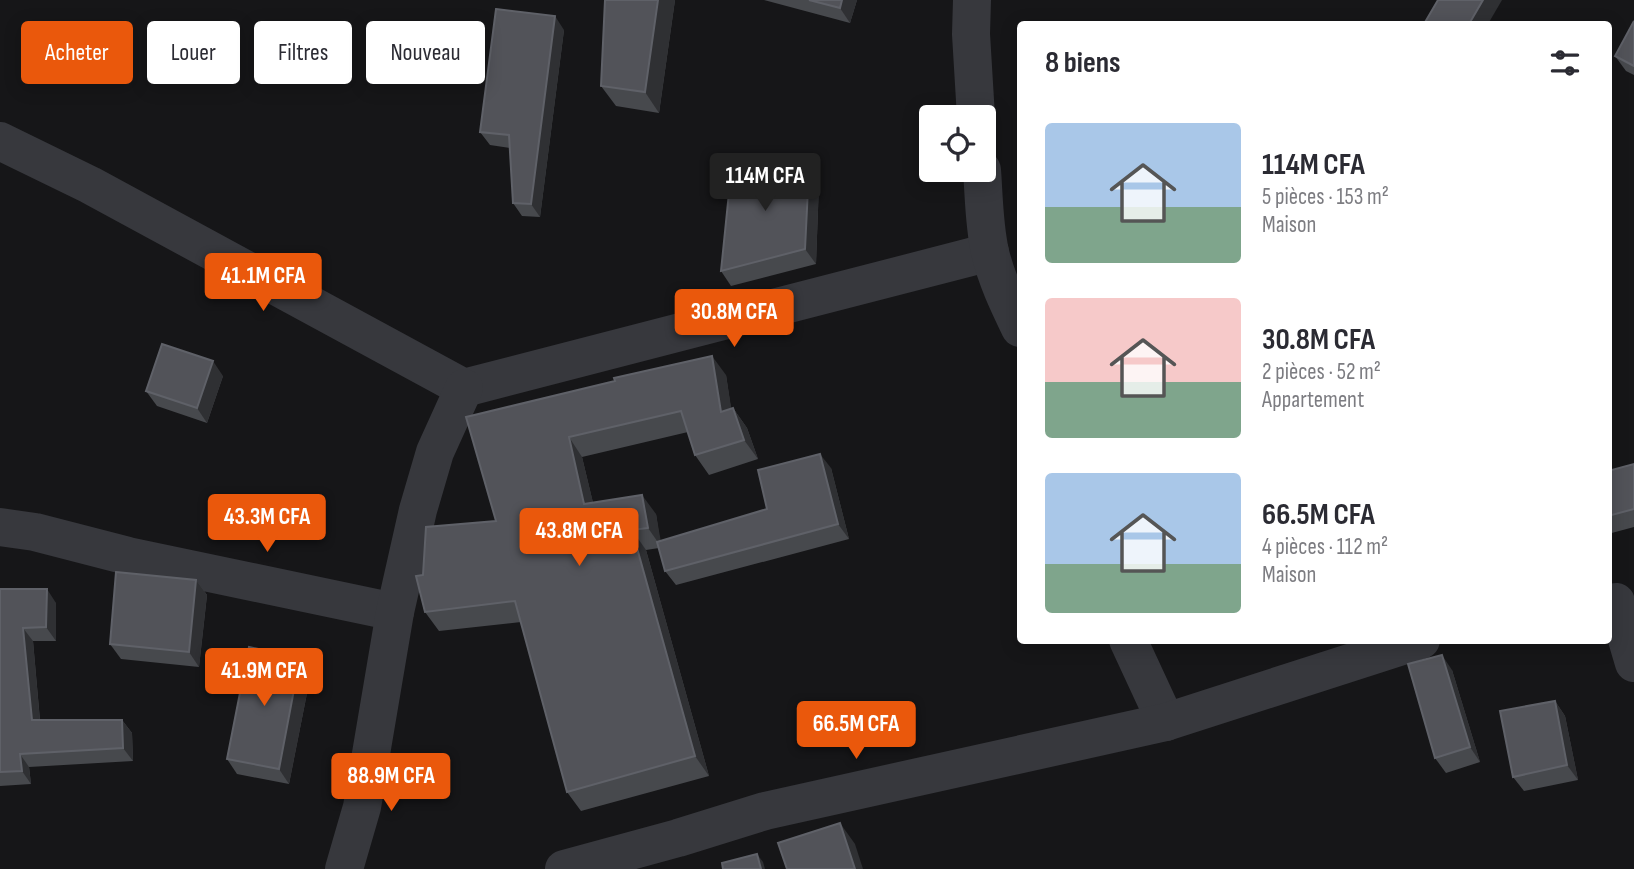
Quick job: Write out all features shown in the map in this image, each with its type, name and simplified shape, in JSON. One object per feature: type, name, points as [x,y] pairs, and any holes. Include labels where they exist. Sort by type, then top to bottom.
[{"type":"street","points":[[972,0],[975,105]]},
{"type":"street","points":[[0,141],[90,185],[464,388],[990,252]]},
{"type":"street","points":[[983,182],[990,252],[1003,293],[1017,322]]},
{"type":"street","points":[[344,869],[362,807],[395,612],[418,510],[435,452],[464,388]]},
{"type":"street","points":[[0,527],[35,532],[128,556],[395,612]]},
{"type":"street","points":[[1619,600],[1634,663]]},
{"type":"street","points":[[1131,644],[1166,722]]},
{"type":"street","points":[[564,869],[765,811],[1166,722],[1409,644]]},
{"type":"building","points":[[605,0],[658,0],[645,92],[601,86]]},
{"type":"building","points":[[809,0],[842,0],[840,8]]},
{"type":"building","points":[[1438,0],[1483,0],[1471,21],[1426,21]]},
{"type":"building","points":[[496,9],[555,16],[531,204],[513,203],[509,135],[480,132]]},
{"type":"building","points":[[1634,21],[1634,66],[1615,56]]},
{"type":"building","points":[[732,163],[809,168],[805,249],[721,271]]},
{"type":"building","points":[[162,344],[213,361],[197,408],[146,391]]},
{"type":"building","points":[[712,356],[721,412],[733,408],[744,440],[695,455],[681,411],[569,437],[584,504],[642,495],[648,528],[632,530],[695,756],[567,792],[515,601],[425,612],[416,576],[423,575],[426,527],[496,521],[466,417],[615,381],[614,378]]},
{"type":"building","points":[[820,454],[838,524],[665,571],[657,542],[767,509],[758,470]]},
{"type":"building","points":[[1634,464],[1634,509],[1612,515],[1612,470]]},
{"type":"building","points":[[116,572],[196,580],[189,652],[110,644]]},
{"type":"building","points":[[0,589],[47,589],[46,627],[23,628],[32,720],[122,720],[123,748],[20,754],[22,771],[0,772]]},
{"type":"building","points":[[249,647],[300,658],[279,769],[227,759]]},
{"type":"building","points":[[1442,655],[1470,747],[1435,758],[1408,664]]},
{"type":"building","points":[[1555,701],[1567,765],[1513,777],[1500,711]]},
{"type":"building","points":[[840,823],[855,869],[787,869],[778,843]]},
{"type":"building","points":[[757,854],[761,869],[723,869],[722,863]]}]
